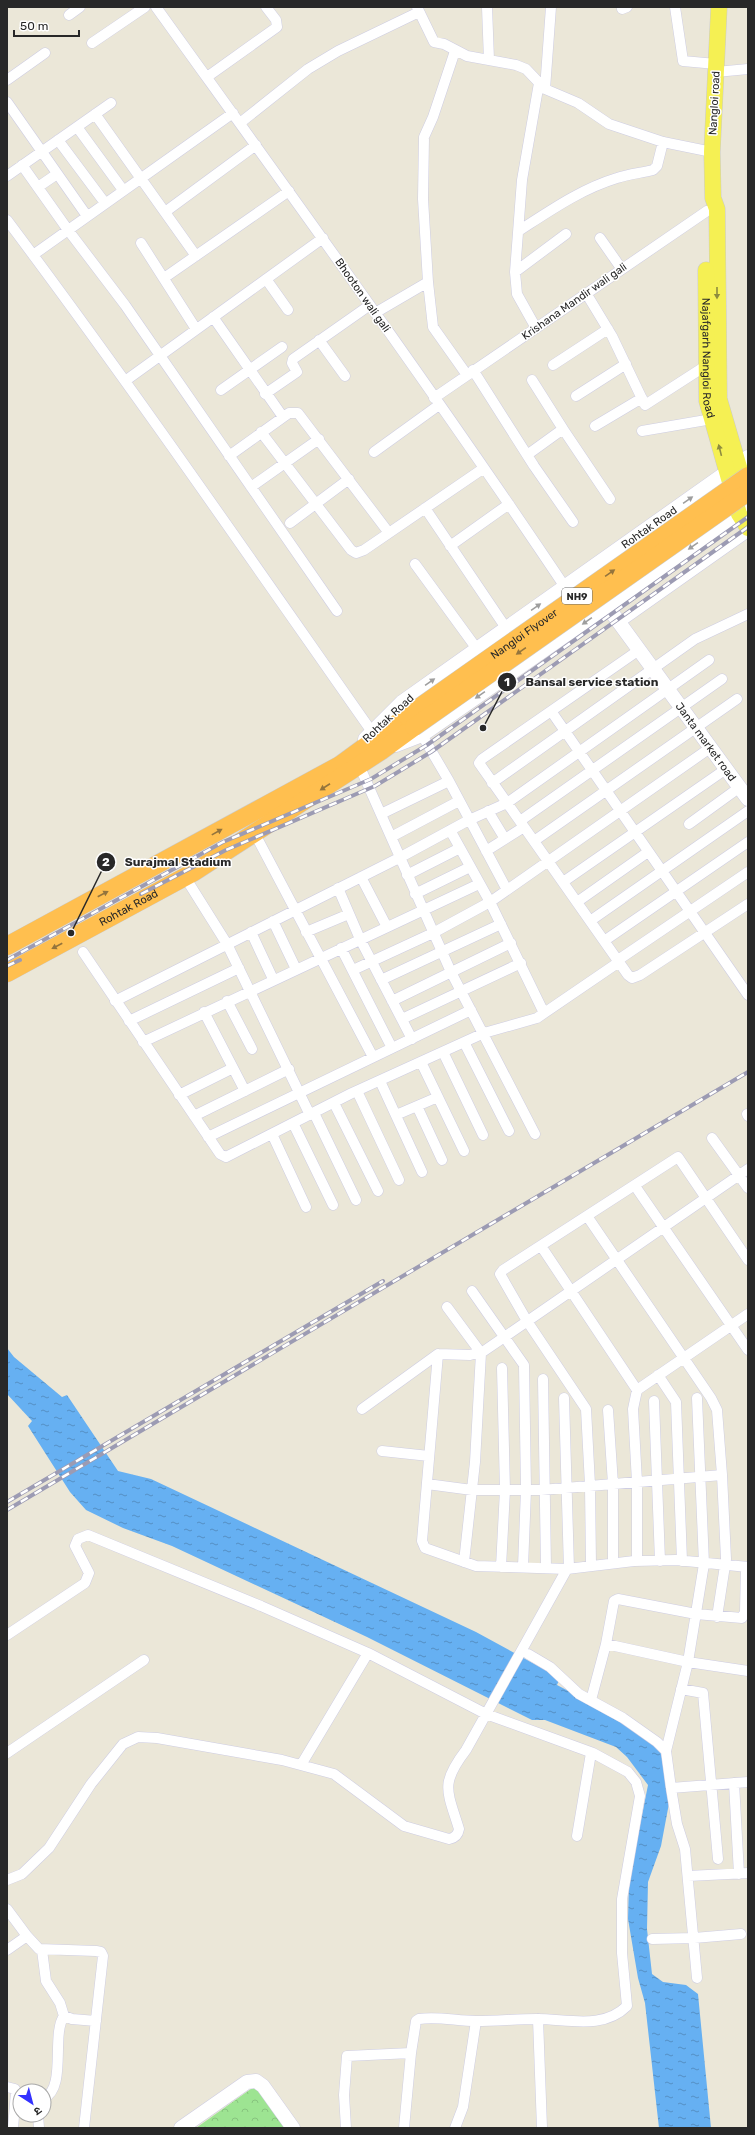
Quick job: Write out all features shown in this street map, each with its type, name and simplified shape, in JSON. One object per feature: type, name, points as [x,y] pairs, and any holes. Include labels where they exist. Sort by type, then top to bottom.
[{"type":"highway","name":"Nangloi Flyover","points":[[381,751],[740,467]]},
{"type":"highway","name":"Nangloi Flyover","points":[[340,765],[414,726],[748,492]]},
{"type":"highway","name":"Rohtak Road","points":[[7,973],[185,877],[255,834],[381,751]]},
{"type":"highway","name":"Rohtak Road","points":[[7,946],[340,765]]},
{"type":"main road","name":"Nangloi road","points":[[713,206],[712,152],[719,7]]},
{"type":"main road","name":"Najafgarh Nangloi Road","points":[[713,206],[705,302],[708,401],[712,419],[740,467],[744,511],[748,528]]},
{"type":"main road","points":[[713,206],[719,399],[748,496]]},
{"type":"street","points":[[69,15],[80,7]]},
{"type":"street","points":[[92,43],[145,7]]},
{"type":"street","name":"Bhooton wali gali","points":[[156,7],[323,238],[510,504],[565,587]]},
{"type":"street","points":[[207,77],[277,27],[276,20],[266,7]]},
{"type":"street","points":[[487,7],[489,60]]},
{"type":"street","points":[[536,328],[517,294],[515,272],[520,230],[522,180],[542,86],[551,7]]},
{"type":"street","points":[[675,7],[683,61],[716,68],[748,69]]},
{"type":"street","points":[[240,123],[308,69],[418,9],[434,42],[444,44],[467,56],[516,65],[526,70],[542,86],[578,103],[609,124],[663,142],[712,152]]},
{"type":"street","points":[[455,51],[434,117],[424,137],[423,199],[428,282],[433,327],[470,373],[573,522]]},
{"type":"street","points":[[7,80],[45,53]]},
{"type":"street","points":[[7,102],[86,216]]},
{"type":"street","points":[[7,176],[111,103]]},
{"type":"street","points":[[33,255],[233,113]]},
{"type":"street","points":[[95,114],[196,256]]},
{"type":"street","points":[[77,127],[123,190]]},
{"type":"street","points":[[58,140],[105,204]]},
{"type":"street","points":[[520,230],[575,195],[596,185],[618,177],[653,170],[657,166],[663,142]]},
{"type":"street","points":[[165,212],[256,145]]},
{"type":"street","points":[[22,165],[68,230],[125,305],[337,611]]},
{"type":"street","points":[[38,187],[57,174]]},
{"type":"street","points":[[164,278],[289,191]]},
{"type":"street","name":"Krishana Mandir wali gali","points":[[374,452],[470,373],[713,206]]},
{"type":"street","points":[[7,220],[125,381],[372,732]]},
{"type":"street","points":[[515,272],[566,234]]},
{"type":"street","points":[[125,381],[323,238]]},
{"type":"street","points":[[600,238],[621,268]]},
{"type":"street","points":[[141,244],[196,329]]},
{"type":"street","points":[[266,279],[288,310]]},
{"type":"street","points":[[265,394],[295,374],[297,371],[292,360],[319,340],[372,309],[428,282]]},
{"type":"street","points":[[586,293],[608,329],[642,398],[647,405],[707,365]]},
{"type":"street","points":[[213,318],[282,417]]},
{"type":"street","points":[[553,365],[608,329]]},
{"type":"street","points":[[319,340],[344,376]]},
{"type":"street","points":[[221,390],[282,347]]},
{"type":"street","points":[[576,396],[626,364]]},
{"type":"street","points":[[532,380],[610,499]]},
{"type":"street","points":[[594,426],[642,398]]},
{"type":"street","points":[[229,456],[282,417],[289,413],[298,413],[389,533]]},
{"type":"street","points":[[642,431],[712,419]]},
{"type":"street","points":[[527,455],[563,429]]},
{"type":"street","points":[[262,432],[351,550],[356,553],[360,552],[389,533],[484,468]]},
{"type":"street","points":[[251,487],[319,440]]},
{"type":"street","name":"Rohtak Road","points":[[340,765],[402,702],[506,628],[740,467]]},
{"type":"street","points":[[290,523],[349,479]]},
{"type":"street","points":[[450,546],[510,504]]},
{"type":"street","points":[[425,508],[506,628]]},
{"type":"street","points":[[507,890],[449,781],[414,726],[607,606],[744,511]]},
{"type":"street","points":[[620,623],[748,532]]},
{"type":"street","points":[[415,564],[477,649]]},
{"type":"street","name":"Janta market road","points":[[607,606],[748,799]]},
{"type":"street","points":[[492,783],[703,634],[748,614]]},
{"type":"street","points":[[639,650],[481,761],[481,766],[618,961],[632,978],[636,978],[748,904]]},
{"type":"street","points":[[115,1001],[399,858],[469,820],[507,803],[709,660]]},
{"type":"street","points":[[486,851],[505,839],[522,824],[592,771],[682,709],[722,679]]},
{"type":"street","points":[[534,841],[736,699]]},
{"type":"street","points":[[551,711],[748,995]]},
{"type":"street","points":[[353,970],[433,933],[490,902],[710,748]]},
{"type":"street","points":[[358,766],[381,814],[422,911],[451,972],[484,1033],[535,1134]]},
{"type":"street","points":[[563,882],[726,769]]},
{"type":"street","points":[[381,814],[449,781]]},
{"type":"street","points":[[689,824],[740,787]]},
{"type":"street","points":[[391,837],[460,801]]},
{"type":"street","points":[[488,811],[505,839]]},
{"type":"street","points":[[590,921],[748,811]]},
{"type":"street","points":[[450,830],[490,902],[544,1013]]},
{"type":"street","points":[[255,834],[296,910],[319,958],[373,1057]]},
{"type":"street","points":[[604,941],[748,842]]},
{"type":"street","points":[[407,875],[460,848]]},
{"type":"street","points":[[577,902],[648,852]]},
{"type":"street","points":[[415,894],[470,867]]},
{"type":"street","points":[[82,952],[208,1137],[220,1154],[226,1157],[357,1091],[484,1033],[537,1018],[748,872]]},
{"type":"street","points":[[185,877],[227,944],[300,1092],[356,1200]]},
{"type":"street","points":[[361,877],[387,927]]},
{"type":"street","points":[[143,1042],[273,979],[479,884]]},
{"type":"street","points":[[338,888],[360,939],[412,1038]]},
{"type":"street","points":[[306,932],[349,914]]},
{"type":"street","points":[[273,921],[296,969]]},
{"type":"street","points":[[382,980],[501,924]]},
{"type":"street","points":[[251,932],[273,979]]},
{"type":"street","points":[[392,1001],[511,944]]},
{"type":"street","points":[[341,948],[392,1048]]},
{"type":"street","points":[[402,1019],[461,990],[521,964]]},
{"type":"street","points":[[129,1021],[239,968]]},
{"type":"street","points":[[227,1001],[252,1049]]},
{"type":"street","points":[[208,1137],[472,1010]]},
{"type":"street","points":[[204,1012],[245,1091]]},
{"type":"street","points":[[464,1042],[509,1131]]},
{"type":"street","points":[[443,1052],[484,1135]]},
{"type":"street","points":[[421,1062],[464,1151]]},
{"type":"street","points":[[179,1095],[233,1068]]},
{"type":"street","points":[[194,1116],[289,1069]]},
{"type":"street","points":[[380,1081],[422,1172]]},
{"type":"street","points":[[357,1091],[399,1180]]},
{"type":"street","points":[[396,1115],[438,1097]]},
{"type":"street","points":[[334,1103],[378,1191]]},
{"type":"street","points":[[417,1106],[442,1160]]},
{"type":"street","points":[[293,1123],[333,1205]]},
{"type":"street","points":[[272,1134],[306,1207]]},
{"type":"street","points":[[712,1138],[748,1188]]},
{"type":"street","points":[[591,1566],[590,1486],[586,1409],[527,1321],[500,1274],[678,1157],[748,1260]]},
{"type":"street","points":[[362,1409],[438,1354],[470,1355],[481,1353],[748,1169]]},
{"type":"street","points":[[635,1186],[730,1326],[748,1350]]},
{"type":"street","points":[[587,1216],[711,1398],[717,1410],[722,1475],[726,1566],[717,1617]]},
{"type":"street","points":[[541,1246],[572,1290],[637,1390]]},
{"type":"street","points":[[472,1291],[522,1362],[524,1369],[526,1490],[523,1567]]},
{"type":"street","points":[[447,1307],[481,1353],[472,1490],[464,1562]]},
{"type":"street","points":[[637,1561],[637,1482],[633,1409],[637,1390],[748,1314]]},
{"type":"street","points":[[438,1354],[422,1545],[429,1551],[476,1566],[568,1569],[637,1561],[682,1561],[747,1567],[744,1615],[736,1618],[696,1614],[618,1599],[614,1601],[606,1644],[591,1700]]},
{"type":"street","points":[[501,1567],[505,1490],[502,1368]]},
{"type":"street","points":[[658,1375],[676,1402],[682,1561]]},
{"type":"street","points":[[543,1379],[546,1489],[546,1568]]},
{"type":"street","points":[[7,1880],[22,1874],[49,1848],[91,1784],[123,1744],[138,1738],[157,1738],[301,1765],[337,1775],[404,1826],[449,1839],[454,1838],[459,1829],[448,1791],[449,1777],[525,1650],[568,1569],[568,1487],[564,1398]]},
{"type":"street","points":[[697,1398],[702,1476],[704,1564],[688,1662],[666,1751],[677,1824],[685,1849],[697,1978]]},
{"type":"street","points":[[654,1401],[660,1561]]},
{"type":"street","points":[[608,1410],[613,1484],[613,1563]]},
{"type":"street","points":[[382,1451],[429,1456]]},
{"type":"street","points":[[427,1484],[472,1490],[526,1490],[722,1475]]},
{"type":"street","points":[[7,1635],[85,1583],[88,1573],[75,1546],[78,1539],[88,1536],[261,1606],[368,1653],[486,1713],[591,1753],[618,1765],[628,1772],[640,1789],[640,1796],[622,1899],[622,1953],[627,2006],[622,2011],[600,2021],[588,2023],[538,2019],[476,2021],[418,2019],[416,2021],[411,2053],[404,2128]]},
{"type":"street","points":[[606,1644],[688,1662],[748,1671]]},
{"type":"street","points":[[525,1650],[550,1667],[571,1688],[623,1718],[657,1742],[666,1751]]},
{"type":"street","points":[[301,1765],[368,1653]]},
{"type":"street","points":[[7,1753],[144,1660]]},
{"type":"street","points":[[681,1689],[703,1693],[718,1859]]},
{"type":"street","points":[[577,1836],[591,1753]]},
{"type":"street","points":[[671,1788],[748,1782]]},
{"type":"street","points":[[688,1876],[744,1873],[734,1783]]},
{"type":"street","points":[[7,1909],[35,1946],[42,1950],[101,1952],[103,1956],[84,2128]]},
{"type":"street","points":[[652,1939],[694,1938],[741,1934]]},
{"type":"street","points":[[7,1950],[27,1936]]},
{"type":"street","points":[[42,1950],[46,1981],[60,2003],[64,2016],[60,2025],[56,2079],[52,2088]]},
{"type":"street","points":[[64,2016],[72,2019],[96,2021]]},
{"type":"street","points":[[538,2019],[542,2128]]},
{"type":"street","points":[[454,2128],[463,2106],[476,2021]]},
{"type":"street","points":[[346,2128],[344,2095],[347,2056],[411,2053]]},
{"type":"street","points":[[181,2128],[247,2082],[256,2081],[263,2086],[293,2128]]},
{"type":"green space","points":[[255,2086],[285,2128],[196,2128]]},
{"type":"water","points":[[7,1348],[14,1357],[62,1397],[67,1395],[118,1471],[151,1479],[476,1632],[560,1678],[557,1685],[630,1723],[658,1745],[668,1766],[670,1798],[661,1846],[648,1882],[647,1929],[652,1974],[663,1982],[686,1985],[698,1994],[711,2128],[659,2128],[645,2003],[638,1978],[628,1919],[629,1880],[648,1785],[627,1757],[616,1747],[545,1720],[532,1720],[367,1637],[172,1546],[123,1528],[86,1510],[70,1492],[28,1426],[32,1421],[7,1394]]},
{"type":"railway","points":[[7,960],[223,842],[371,779],[427,745],[748,517]]},
{"type":"railway","points":[[141,894],[226,850],[375,786],[431,752],[748,527]]},
{"type":"railway","points":[[7,966],[20,960]]},
{"type":"railway","points":[[7,1510],[748,1072]]},
{"type":"railway","points":[[7,1502],[383,1281]]},
{"type":"place","name":"Bansal service station","points":[[483,728]]},
{"type":"place","name":"Surajmal Stadium","points":[[71,933]]}]
